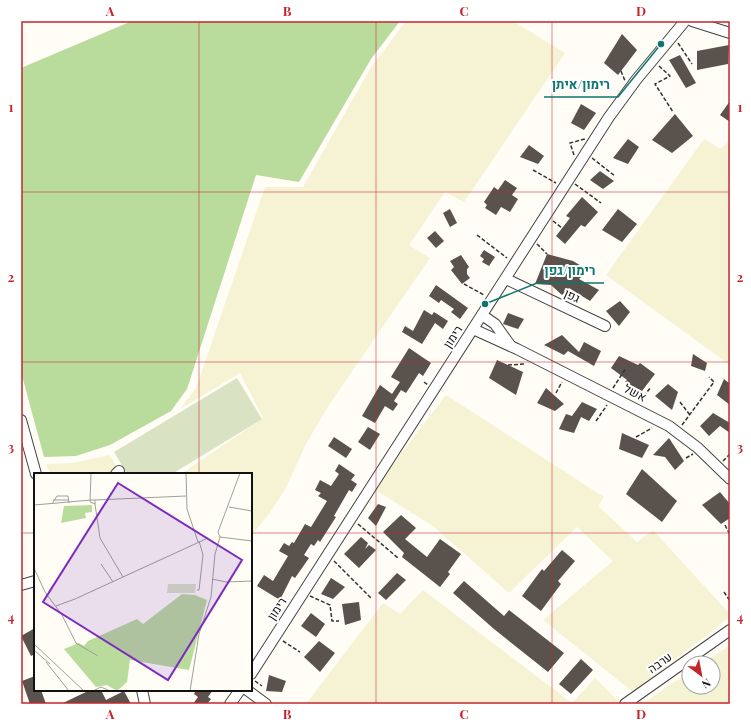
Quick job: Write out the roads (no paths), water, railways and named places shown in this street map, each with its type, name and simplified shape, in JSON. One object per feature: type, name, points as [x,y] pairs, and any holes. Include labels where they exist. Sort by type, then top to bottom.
[{"type":"street","name":"רימון","points":[[252,672],[621,99],[685,21]]},
{"type":"street","points":[[692,21],[730,33]]},
{"type":"street","name":"גפן","points":[[506,279],[605,326]]},
{"type":"street","name":"אשל","points":[[482,315],[495,324],[510,344],[517,349]]},
{"type":"street","name":"אשל","points":[[473,329],[610,395],[678,432],[698,448],[730,479]]},
{"type":"street","points":[[21,420],[36,473]]},
{"type":"street","points":[[21,584],[34,581]]},
{"type":"street","name":"ערבה","points":[[625,704],[730,630]]},
{"type":"street","points":[[142,691],[145,704]]},
{"type":"street","points":[[230,704],[240,691]]},
{"type":"street","points":[[243,691],[266,704]]},
{"type":"place","name":"רימון/איתן","points":[[661,44]]},
{"type":"place","name":"רימון/גפן","points":[[485,304]]}]
